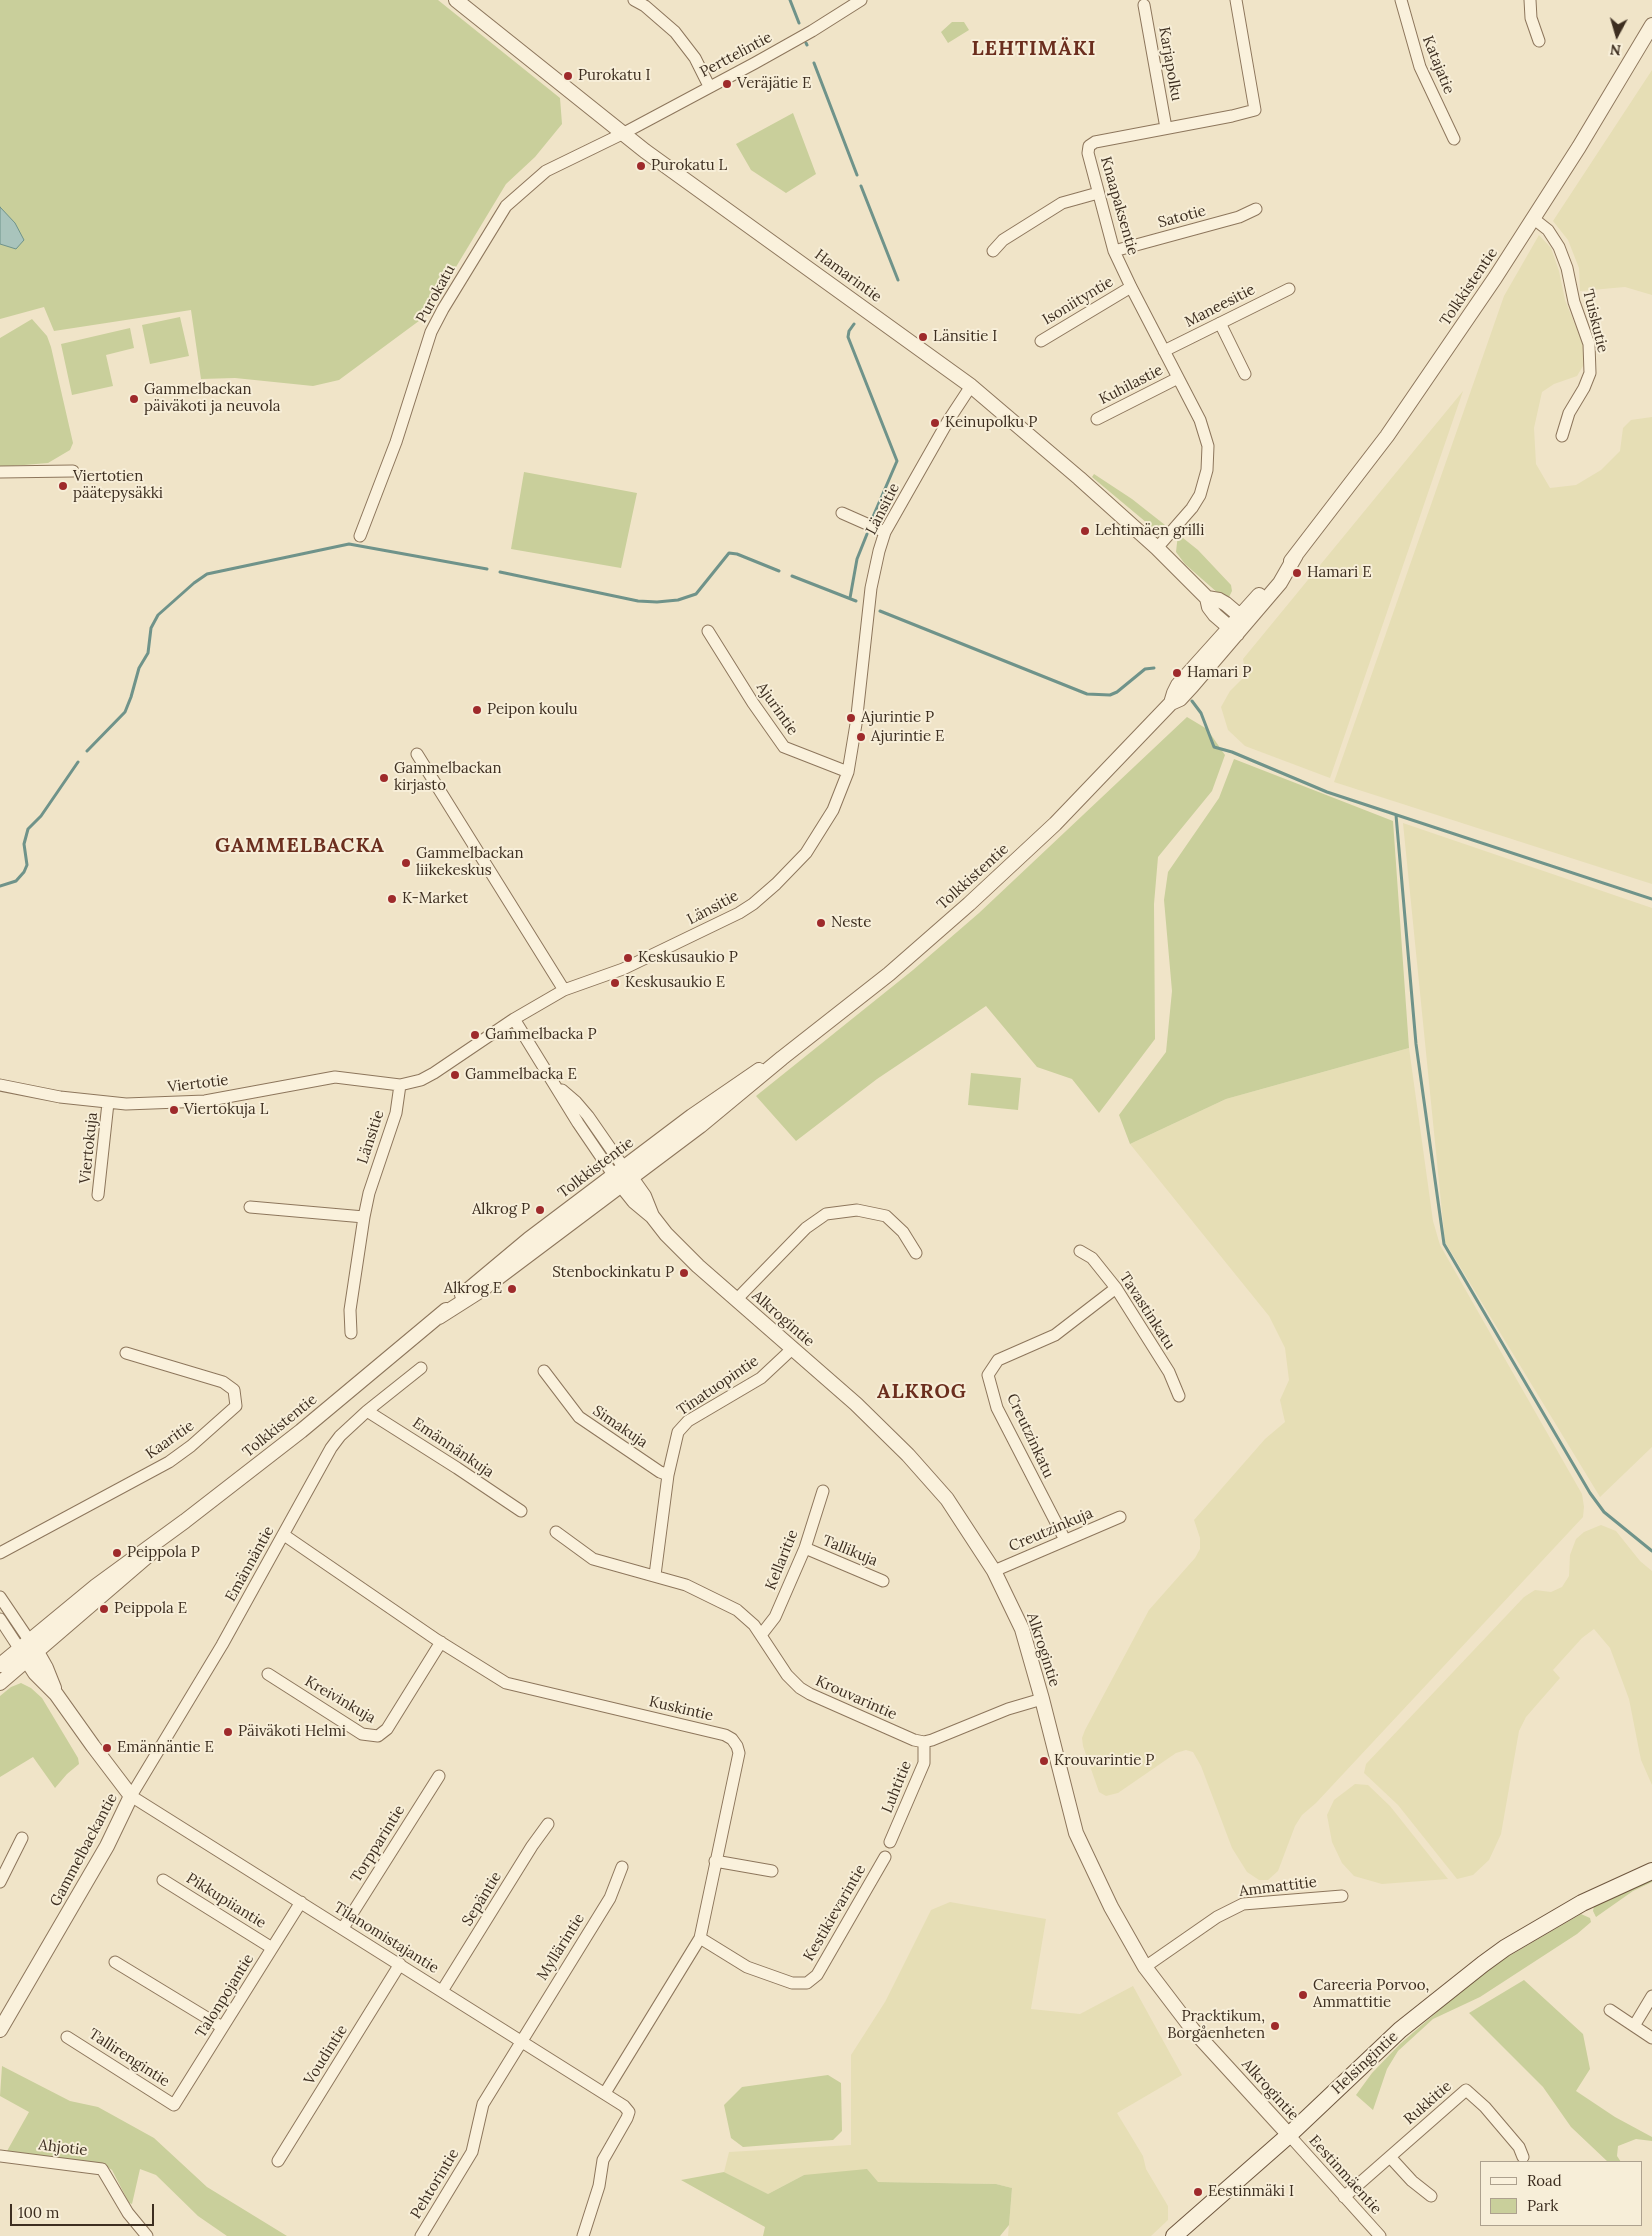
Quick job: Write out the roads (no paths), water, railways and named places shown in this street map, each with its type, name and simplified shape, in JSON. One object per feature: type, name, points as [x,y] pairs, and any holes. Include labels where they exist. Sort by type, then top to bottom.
[{"type":"main road","name":"Helsingintie","points":[[1174,2236],[1288,2135],[1400,2030],[1482,1964],[1505,1948],[1582,1903],[1652,1871]]},
{"type":"street","name":"Hamarintie","points":[[456,0],[653,157],[971,386],[1079,478],[1157,548],[1207,598],[1209,607],[1215,616],[1233,631]]},
{"type":"street","points":[[634,0],[645,6],[675,32],[695,58],[709,86]]},
{"type":"street","name":"Perttelintie","points":[[624,133],[805,35],[861,0]]},
{"type":"street","name":"Knaapaksentie","points":[[1157,548],[1192,508],[1200,495],[1207,470],[1208,446],[1206,436],[1114,251],[1088,153],[1089,146],[1095,142],[1260,109],[1236,0]]},
{"type":"street","name":"Katajatie","points":[[1401,0],[1420,67],[1454,139]]},
{"type":"street","points":[[1530,0],[1531,18],[1539,41]]},
{"type":"street","name":"Karjapolku","points":[[1144,5],[1166,128]]},
{"type":"street","name":"Tolkkistentie","points":[[0,1664],[28,1649],[140,1564],[185,1521],[301,1431],[529,1239],[708,1120],[782,1058],[889,974],[969,904],[1055,824],[1171,703],[1178,685],[1233,631],[1296,555],[1387,436],[1534,219],[1652,25]]},
{"type":"street","name":"Purokatu","points":[[360,536],[396,442],[432,332],[498,216],[506,206],[546,171],[624,133]]},
{"type":"street","points":[[993,251],[1004,240],[1062,203],[1098,193]]},
{"type":"street","name":"Satotie","points":[[1114,251],[1239,217],[1256,209]]},
{"type":"street","name":"Tuiskutie","points":[[1534,219],[1548,230],[1559,247],[1567,268],[1574,302],[1589,344],[1590,373],[1584,388],[1569,413],[1562,436]]},
{"type":"street","name":"Isoniityntie","points":[[1041,341],[1131,287]]},
{"type":"street","name":"Maneesitie","points":[[1164,351],[1289,289]]},
{"type":"street","points":[[1220,323],[1245,374]]},
{"type":"street","name":"Kuhilastie","points":[[1097,418],[1178,378]]},
{"type":"street","name":"Länsitie","points":[[351,1333],[350,1310],[364,1217],[369,1193],[396,1113],[400,1086],[421,1080],[442,1069],[514,1019],[564,990],[623,969],[731,917],[753,904],[806,854],[833,810],[848,772],[856,724],[871,588],[885,532],[948,421],[971,386]]},
{"type":"street","points":[[0,472],[74,471]]},
{"type":"street","points":[[842,513],[885,532]]},
{"type":"street","name":"Hamarintie","points":[[1207,598],[1219,600],[1243,619]]},
{"type":"street","name":"Ajurintie","points":[[708,631],[753,703],[784,747],[848,772]]},
{"type":"street","points":[[417,754],[564,990]]},
{"type":"street","points":[[514,1019],[557,1086],[576,1102],[588,1116],[623,1177]]},
{"type":"street","name":"Viertotie","points":[[0,1085],[52,1096],[108,1103],[174,1103],[206,1100],[335,1077],[400,1086]]},
{"type":"street","name":"Viertokuja","points":[[98,1195],[108,1103]]},
{"type":"street","name":"Alkrogintie","points":[[623,1177],[644,1196],[652,1216],[666,1234],[698,1266],[856,1404],[908,1455],[947,1498],[994,1571],[1022,1629],[1076,1832],[1111,1907],[1146,1966],[1193,2030],[1288,2135]]},
{"type":"street","points":[[250,1208],[364,1217]]},
{"type":"street","points":[[736,1300],[806,1228],[826,1214],[857,1210],[886,1216],[904,1232],[916,1253]]},
{"type":"street","name":"Tavastinkatu","points":[[1080,1251],[1092,1258],[1116,1288],[1169,1372],[1179,1396]]},
{"type":"street","name":"Creutzinkatu","points":[[1065,1540],[997,1408],[988,1375],[998,1360],[1055,1335],[1116,1288]]},
{"type":"street","name":"Tinatuopintie","points":[[654,1575],[668,1475],[675,1441],[682,1427],[761,1378],[792,1349]]},
{"type":"street","name":"Kaaritie","points":[[0,1554],[169,1462],[191,1446],[236,1406],[234,1390],[222,1382],[126,1353]]},
{"type":"street","name":"Emännäntie","points":[[132,1796],[222,1645],[331,1448],[340,1436],[366,1411],[421,1368]]},
{"type":"street","name":"Simakuja","points":[[544,1371],[579,1417],[660,1472],[668,1475]]},
{"type":"street","name":"Emännänkuja","points":[[366,1411],[521,1511]]},
{"type":"street","name":"Kellaritie","points":[[760,1635],[775,1617],[805,1548],[823,1491]]},
{"type":"street","name":"Creutzinkuja","points":[[994,1571],[1120,1517]]},
{"type":"street","name":"Krouvarintie","points":[[556,1532],[593,1559],[654,1575],[700,1590],[724,1603],[746,1616],[787,1675],[800,1688],[914,1740],[924,1742]]},
{"type":"street","name":"Kuskintie","points":[[284,1535],[441,1642],[506,1683],[725,1735],[732,1739],[739,1753],[700,1938],[605,2093]]},
{"type":"street","name":"Tallikuja","points":[[805,1548],[883,1581]]},
{"type":"street","points":[[0,1598],[28,1649]]},
{"type":"street","points":[[0,1619],[28,1649]]},
{"type":"street","name":"Kreivinkuja","points":[[268,1674],[362,1734],[378,1736],[386,1729],[441,1642]]},
{"type":"street","name":"Tolkkistentie","points":[[0,1683],[28,1649]]},
{"type":"street","name":"Gammelbackantie","points":[[0,2030],[108,1846],[132,1796],[56,1694],[35,1672],[28,1649]]},
{"type":"street","points":[[924,1742],[1008,1709],[1042,1699]]},
{"type":"street","name":"Luhtitie","points":[[890,1842],[924,1762],[924,1742]]},
{"type":"street","name":"Torpparintie","points":[[343,1928],[439,1776]]},
{"type":"street","name":"Tilanomistajantie","points":[[132,1796],[521,2039],[624,2106],[629,2112],[628,2118],[603,2160],[599,2186],[583,2236]]},
{"type":"street","name":"Sepäntie","points":[[442,1991],[532,1846],[548,1824]]},
{"type":"street","points":[[0,1882],[22,1838]]},
{"type":"street","name":"Kestikievarintie","points":[[700,1938],[747,1967],[792,1984],[807,1983],[817,1974],[885,1857]]},
{"type":"street","points":[[716,1861],[772,1871]]},
{"type":"street","name":"Myllärintie","points":[[521,2039],[610,1898],[622,1867]]},
{"type":"street","name":"Pikkupiiantie","points":[[163,1880],[272,1948]]},
{"type":"street","name":"Ammattitie","points":[[1146,1966],[1217,1917],[1242,1904],[1342,1896]]},
{"type":"street","name":"Talonpojantie","points":[[174,2105],[301,1902]]},
{"type":"street","points":[[115,1962],[222,2027]]},
{"type":"street","name":"Voudintie","points":[[278,2161],[400,1964]]},
{"type":"street","points":[[1634,2026],[1652,1996]]},
{"type":"street","points":[[1610,2010],[1652,2038]]},
{"type":"street","name":"Tallirengintie","points":[[67,2037],[174,2105]]},
{"type":"street","name":"Pehtorintie","points":[[421,2236],[472,2152],[482,2104],[521,2039]]},
{"type":"street","name":"Rukkitie","points":[[1344,2197],[1466,2090],[1485,2107],[1519,2147],[1523,2156]]},
{"type":"street","name":"Eestinmäentie","points":[[1288,2135],[1380,2236]]},
{"type":"street","name":"Ahjotie","points":[[0,2156],[102,2169],[128,2213],[147,2236]]},
{"type":"street","points":[[1390,2157],[1412,2180],[1431,2196]]},
{"type":"water","points":[[0,207],[15,223],[24,240],[16,249],[0,244]]},
{"type":"waterway","points":[[790,0],[799,23]]},
{"type":"waterway","points":[[814,63],[857,175]]},
{"type":"waterway","points":[[861,186],[898,280]]},
{"type":"waterway","points":[[854,324],[849,331],[848,337],[897,461],[872,519]]},
{"type":"waterway","points":[[850,598],[857,559],[867,534]]},
{"type":"waterway","points":[[87,751],[125,712],[139,668],[148,653],[151,628],[158,615],[207,574],[349,544],[487,569]]},
{"type":"waterway","points":[[500,572],[638,601],[657,602],[678,600],[696,594],[729,553],[737,554],[779,571]]},
{"type":"waterway","points":[[792,576],[856,601]]},
{"type":"waterway","points":[[880,611],[1087,694],[1110,695],[1117,692],[1145,669],[1154,668]]},
{"type":"waterway","points":[[1192,701],[1201,713],[1214,747],[1232,752],[1327,792],[1652,899]]},
{"type":"waterway","points":[[0,886],[16,881],[24,872],[27,865],[24,844],[28,829],[41,816],[78,762]]},
{"type":"waterway","points":[[1396,815],[1416,1044],[1444,1244],[1590,1493],[1604,1512],[1652,1551]]},
{"type":"place","name":"Purokatu I","points":[[568,76]]},
{"type":"place","name":"Veräjätie E","points":[[727,84]]},
{"type":"place","name":"Purokatu L","points":[[641,166]]},
{"type":"place","name":"Länsitie I","points":[[923,337]]},
{"type":"place","name":"Gammelbackan päiväkoti ja neuvola","points":[[134,399]]},
{"type":"place","name":"Keinupolku P","points":[[935,423]]},
{"type":"place","name":"Viertotien päätepysäkki","points":[[63,486]]},
{"type":"place","name":"Lehtimäen grilli","points":[[1085,531]]},
{"type":"place","name":"Hamari E","points":[[1297,573]]},
{"type":"place","name":"Hamari P","points":[[1177,673]]},
{"type":"place","name":"Peipon koulu","points":[[477,710]]},
{"type":"place","name":"Ajurintie P","points":[[851,718]]},
{"type":"place","name":"Ajurintie E","points":[[861,737]]},
{"type":"place","name":"Gammelbackan kirjasto","points":[[384,778]]},
{"type":"place","name":"Gammelbackan liikekeskus","points":[[406,863]]},
{"type":"place","name":"K-Market","points":[[392,899]]},
{"type":"place","name":"Neste","points":[[821,923]]},
{"type":"place","name":"Keskusaukio P","points":[[628,958]]},
{"type":"place","name":"Keskusaukio E","points":[[615,983]]},
{"type":"place","name":"Gammelbacka P","points":[[475,1035]]},
{"type":"place","name":"Gammelbacka E","points":[[455,1075]]},
{"type":"place","name":"Viertokuja L","points":[[174,1110]]},
{"type":"place","name":"Alkrog P","points":[[540,1210]]},
{"type":"place","name":"Stenbockinkatu P","points":[[684,1273]]},
{"type":"place","name":"Alkrog E","points":[[512,1289]]},
{"type":"place","name":"Peippola P","points":[[117,1553]]},
{"type":"place","name":"Peippola E","points":[[104,1609]]},
{"type":"place","name":"Päiväkoti Helmi","points":[[228,1732]]},
{"type":"place","name":"Emännäntie E","points":[[107,1748]]},
{"type":"place","name":"Krouvarintie P","points":[[1044,1761]]},
{"type":"place","name":"Careeria Porvoo, Ammattitie","points":[[1303,1995]]},
{"type":"place","name":"Pracktikum, Borgåenheten","points":[[1275,2026]]},
{"type":"place","name":"Eestinmäki I","points":[[1198,2192]]},
{"type":"district","name":"LEHTIMÄKI","points":[[1034,49]]},
{"type":"district","name":"GAMMELBACKA","points":[[300,846]]},
{"type":"district","name":"ALKROG","points":[[922,1392]]}]
